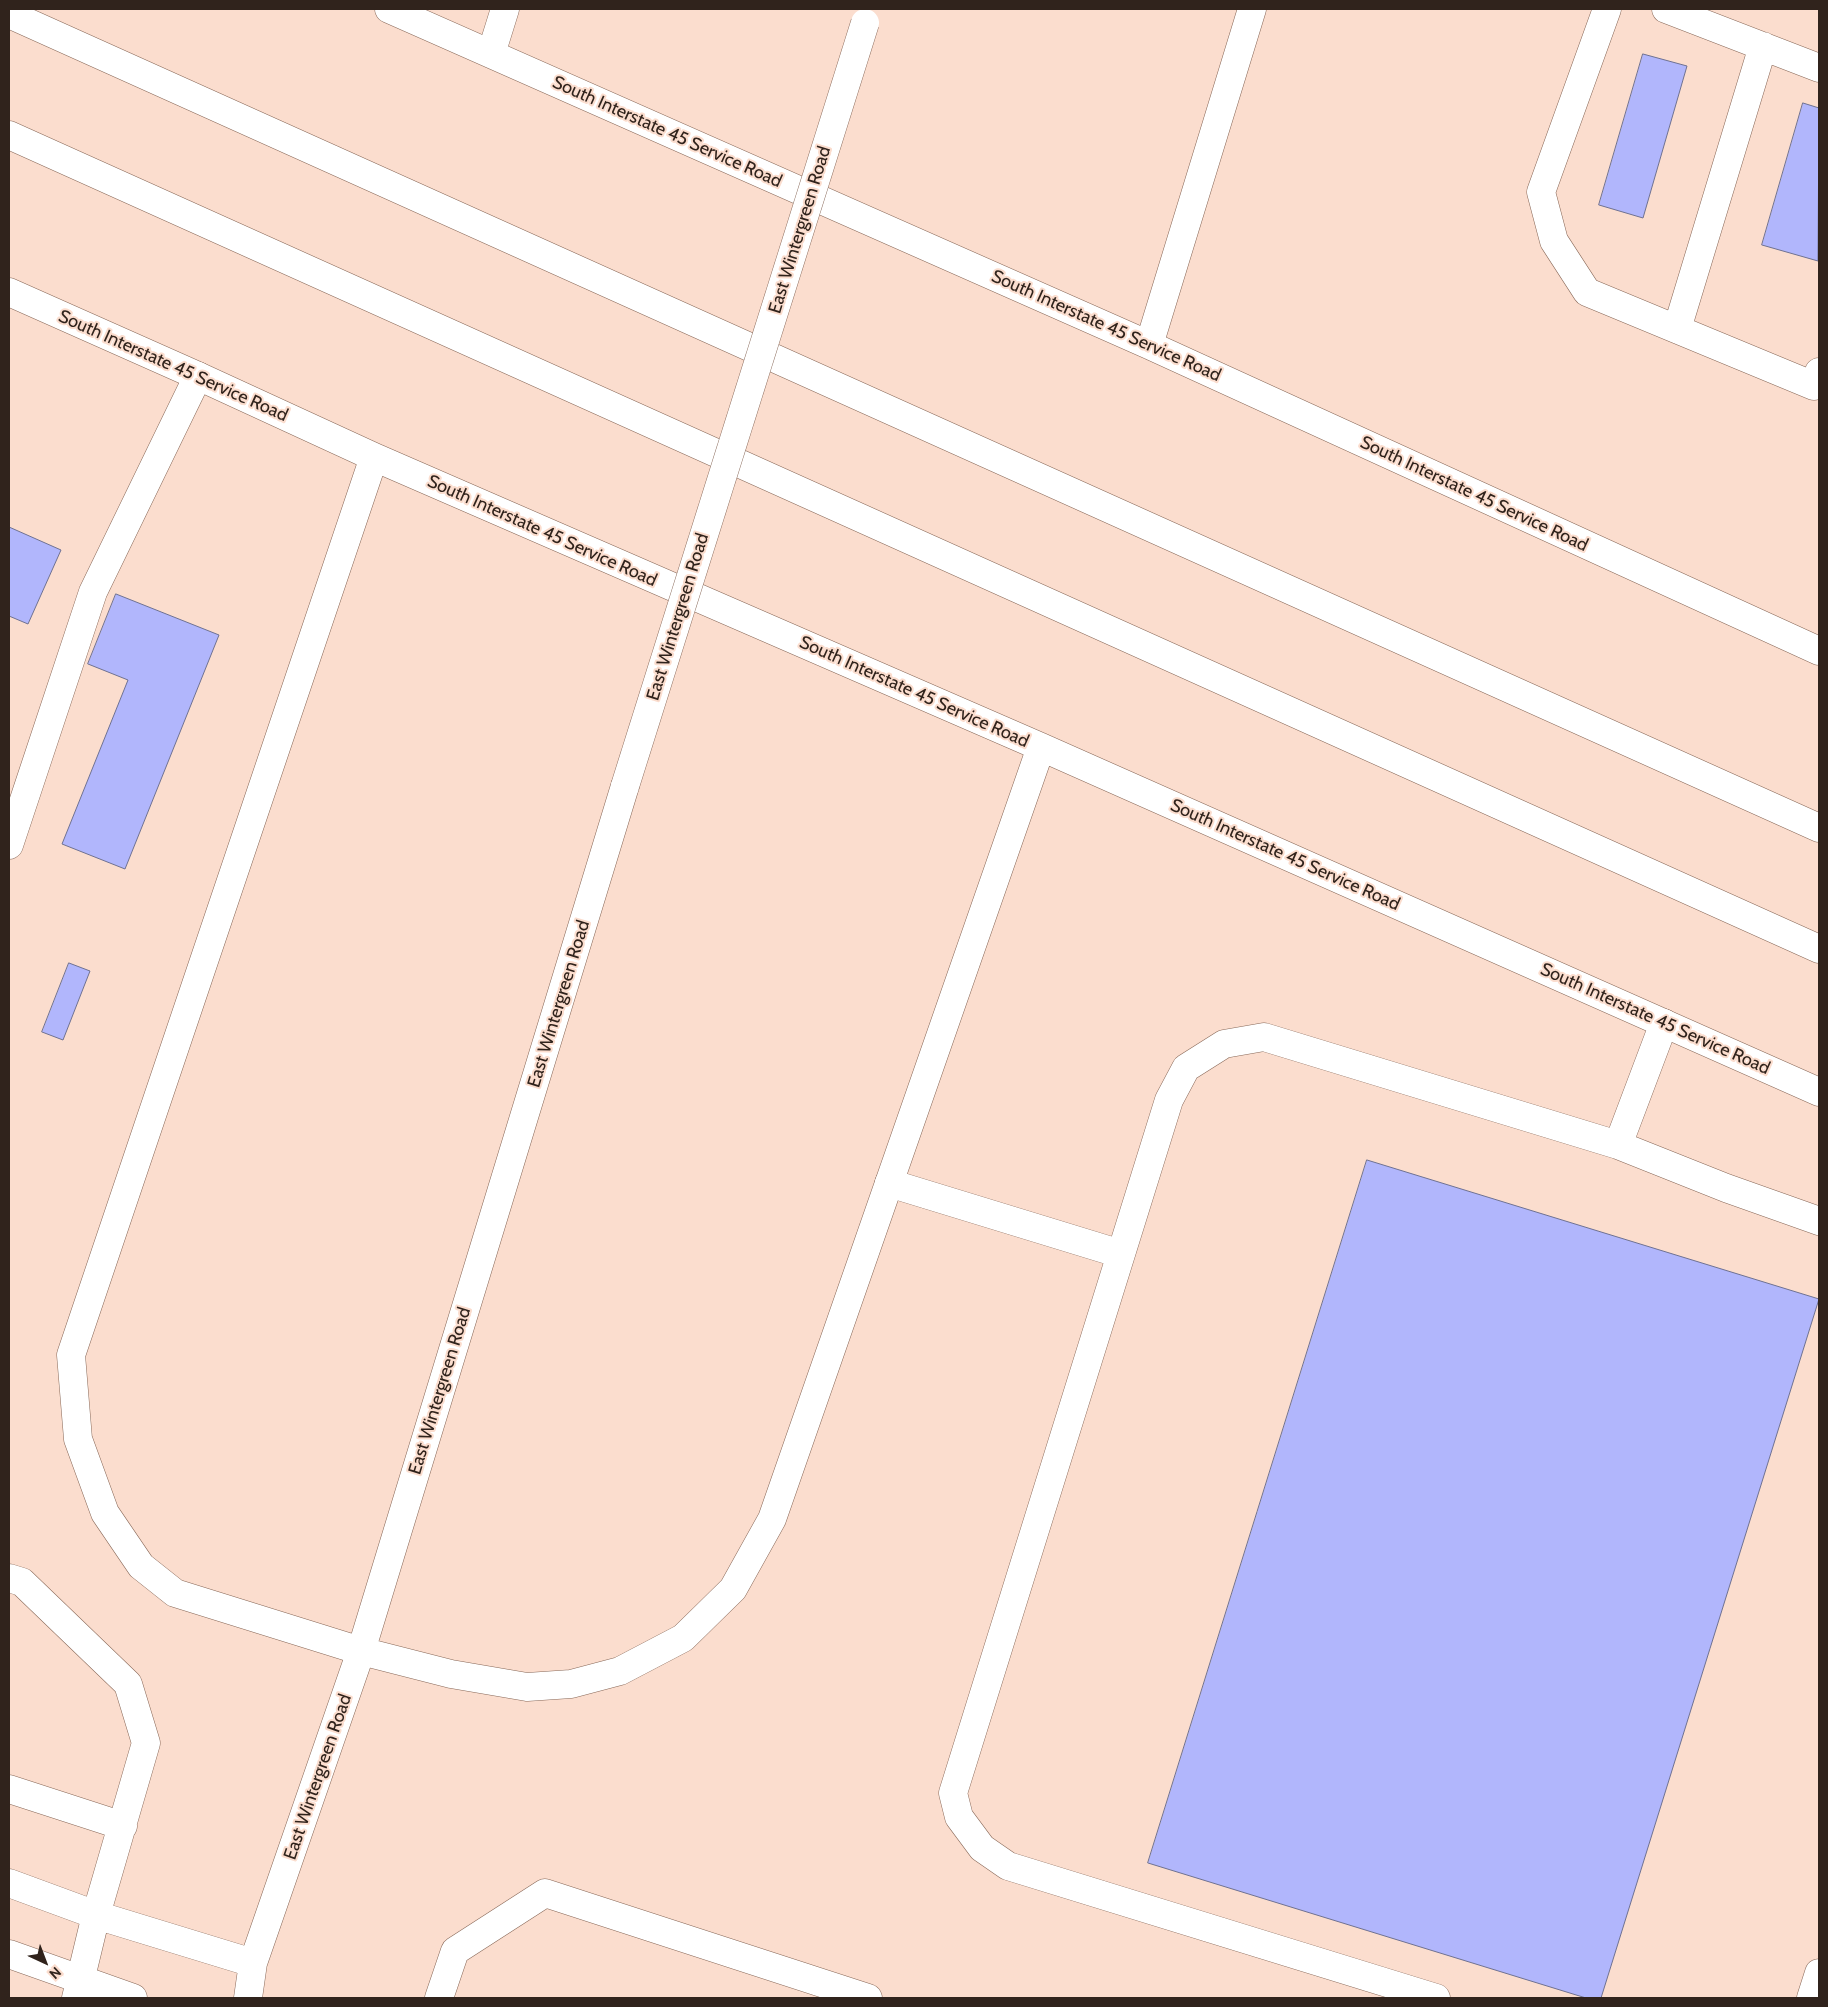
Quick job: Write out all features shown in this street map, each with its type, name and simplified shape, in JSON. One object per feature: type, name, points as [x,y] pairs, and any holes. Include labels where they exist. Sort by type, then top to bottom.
[{"type":"main road","points":[[31,9],[69,41]]},
{"type":"main road","name":"South Interstate 45 Service Road","points":[[389,9],[1149,345],[1819,651]]},
{"type":"main road","points":[[491,54],[505,9]]},
{"type":"main road","points":[[1149,345],[1252,9]]},
{"type":"main road","points":[[1607,9],[1541,192],[1554,241],[1587,292],[1814,386],[1819,372]]},
{"type":"main road","points":[[1666,9],[1819,68]]},
{"type":"main road","points":[[9,14],[1819,828]]},
{"type":"main road","name":"East Wintergreen Road","points":[[248,1998],[253,1963],[361,1651],[625,786],[867,16]]},
{"type":"main road","points":[[1677,329],[1763,46]]},
{"type":"main road","points":[[9,135],[1819,948]]},
{"type":"main road","name":"South Interstate 45 Service Road","points":[[9,292],[374,457],[1041,747],[1819,1092]]},
{"type":"main road","points":[[9,845],[92,592],[198,376]]},
{"type":"main road","points":[[374,457],[71,1355],[78,1439],[105,1513],[141,1566],[175,1593],[361,1651],[451,1674],[528,1687],[571,1684],[620,1672],[683,1638],[733,1589],[772,1519],[1041,747]]},
{"type":"main road","points":[[1618,1145],[1664,1023]]},
{"type":"main road","points":[[1436,1998],[1008,1866],[982,1848],[959,1817],[953,1793],[1169,1100],[1186,1068],[1224,1044],[1264,1037],[1618,1145],[1726,1188],[1819,1222]]},
{"type":"main road","points":[[889,1184],[1121,1254]]},
{"type":"main road","points":[[9,1578],[22,1582],[128,1684],[146,1743],[96,1915],[78,1989]]},
{"type":"main road","points":[[9,1789],[123,1826]]},
{"type":"main road","points":[[9,1883],[96,1915],[253,1963]]},
{"type":"main road","points":[[439,1998],[455,1951],[545,1892],[868,1998]]},
{"type":"main road","points":[[9,1954],[78,1989],[133,1998]]},
{"type":"main road","points":[[1811,1998],[1819,1973]]},
{"type":"building","points":[[1643,54],[1687,66],[1643,218],[1599,205]]},
{"type":"building","points":[[1803,103],[1819,108],[1818,261],[1762,245]]},
{"type":"building","points":[[9,527],[61,550],[28,624],[9,616]]},
{"type":"building","points":[[116,594],[219,635],[125,869],[62,844],[128,680],[88,664]]},
{"type":"building","points":[[69,963],[90,971],[63,1040],[42,1032]]},
{"type":"building","points":[[1367,1160],[1819,1299],[1601,1998],[1586,1998],[1148,1863]]}]
